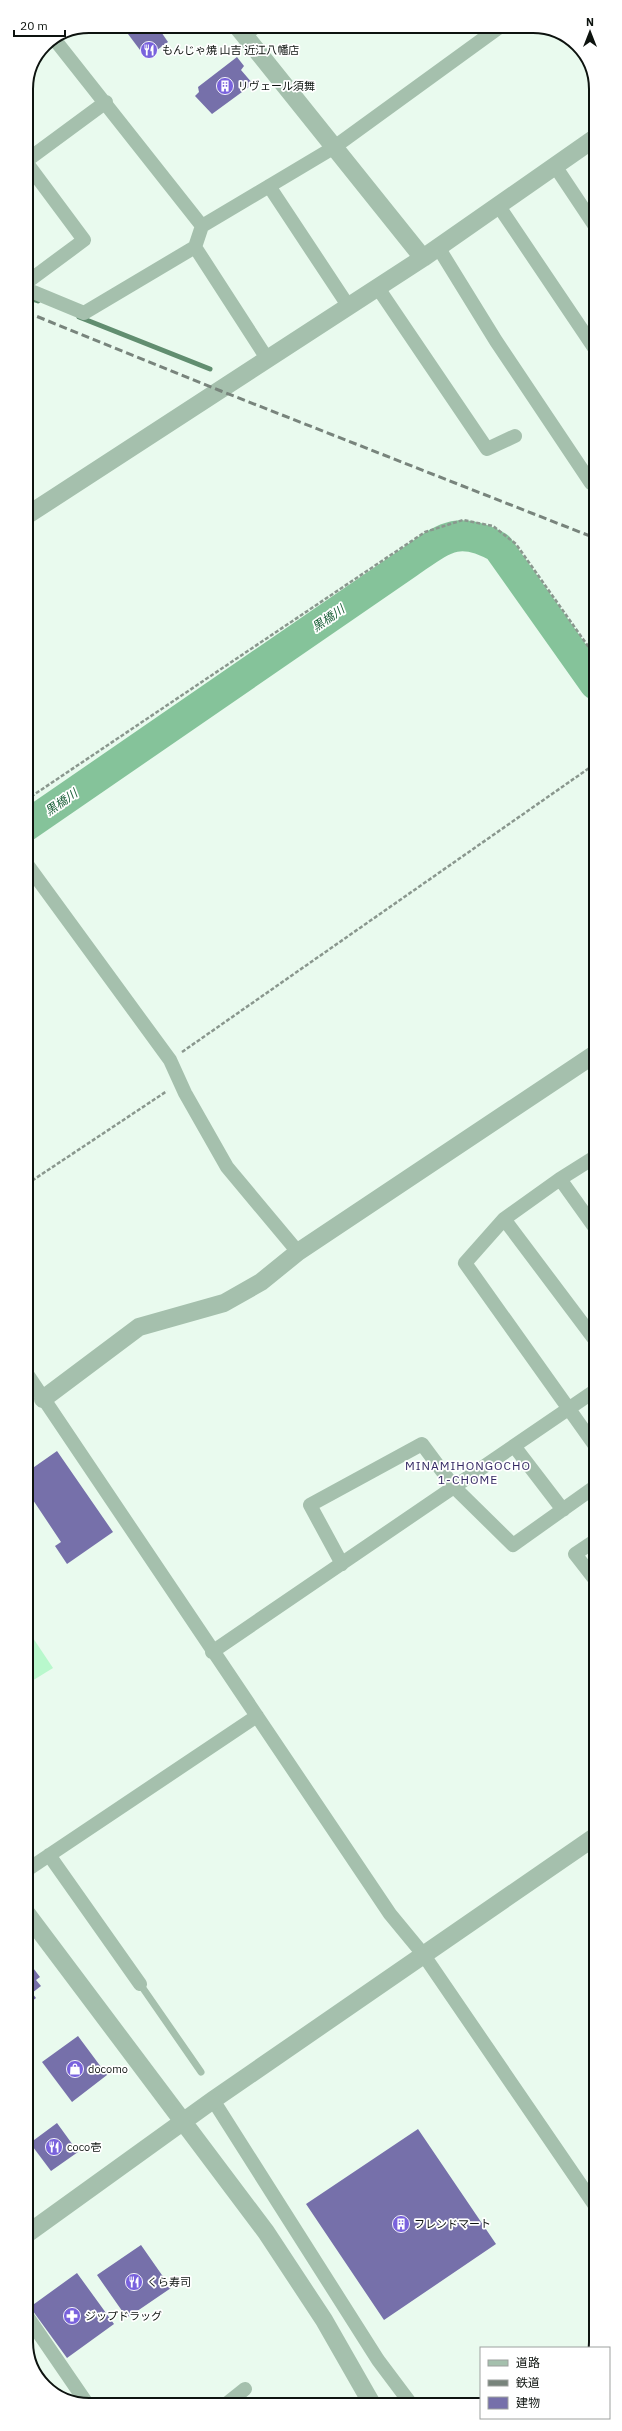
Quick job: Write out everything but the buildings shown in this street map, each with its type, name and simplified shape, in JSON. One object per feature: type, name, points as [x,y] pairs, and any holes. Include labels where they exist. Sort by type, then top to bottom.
[{"type":"street","points":[[249,33],[333,148],[423,258]]},
{"type":"street","points":[[33,292],[84,313],[195,247],[202,226],[333,148],[491,33]]},
{"type":"street","points":[[57,43],[106,102],[202,226]]},
{"type":"street","points":[[33,156],[106,102]]},
{"type":"street","points":[[33,511],[378,288],[589,142]]},
{"type":"street","points":[[555,166],[589,217]]},
{"type":"street","points":[[33,171],[84,240],[33,278]]},
{"type":"street","points":[[269,186],[349,307]]},
{"type":"street","points":[[498,206],[589,340]]},
{"type":"street","points":[[195,247],[268,360]]},
{"type":"street","points":[[438,247],[496,341],[589,480]]},
{"type":"street","points":[[378,288],[487,449],[515,436]]},
{"type":"street","points":[[33,873],[170,1060],[179,1080],[227,1167],[298,1252]]},
{"type":"street","points":[[42,1399],[139,1327],[224,1303],[262,1282],[298,1252],[589,1058]]},
{"type":"street","points":[[589,1161],[560,1179],[504,1219],[465,1263],[589,1437]]},
{"type":"street","points":[[560,1179],[589,1220]]},
{"type":"street","points":[[504,1219],[589,1331]]},
{"type":"street","points":[[33,1384],[212,1652],[257,1716],[390,1914],[423,1954],[589,2197]]},
{"type":"street","points":[[212,1652],[589,1395]]},
{"type":"street","points":[[342,1564],[310,1505],[422,1444],[454,1487],[513,1545],[589,1491]]},
{"type":"street","points":[[514,1446],[562,1510]]},
{"type":"street","points":[[589,1545],[575,1554],[589,1572]]},
{"type":"street","points":[[33,1866],[257,1716]]},
{"type":"street","points":[[33,2230],[213,2100],[589,1841]]},
{"type":"street","points":[[49,1855],[140,1984]]},
{"type":"street","points":[[33,1922],[287,2262],[324,2320],[369,2398]]},
{"type":"street","points":[[213,2100],[378,2360],[406,2398]]},
{"type":"street","points":[[33,2325],[83,2398]]},
{"type":"street","points":[[233,2398],[245,2389]]},
{"type":"lane","points":[[140,1984],[201,2072]]},
{"type":"path","points":[[33,795],[425,532],[463,520],[493,526],[516,544],[589,647]]},
{"type":"path","points":[[170,1060],[589,768]]},
{"type":"path","points":[[33,1180],[158,1098],[179,1080]]},
{"type":"green space","points":[[33,1638],[53,1668],[33,1680]]},
{"type":"waterway","points":[[33,299],[38,301]]},
{"type":"waterway","points":[[79,317],[210,369]]},
{"type":"waterway","name":"黒橋川","points":[[33,821],[420,554],[441,541],[451,537],[472,536],[498,547],[589,676]]},
{"type":"railway","points":[[33,315],[221,391],[589,536]]},
{"type":"place","name":"もんじゃ焼 山吉 近江八幡店","points":[[149,50]]},
{"type":"place","name":"リヴェール須舞","points":[[225,86]]},
{"type":"place","name":"docomo","points":[[75,2069]]},
{"type":"place","name":"coco壱","points":[[54,2147]]},
{"type":"place","name":"フレンドマート","points":[[401,2224]]},
{"type":"place","name":"くら寿司","points":[[134,2282]]},
{"type":"place","name":"ジップドラッグ","points":[[72,2316]]},
{"type":"district","name":"MINAMIHONGOCHO 1-CHOME","points":[[468,1472]]}]
